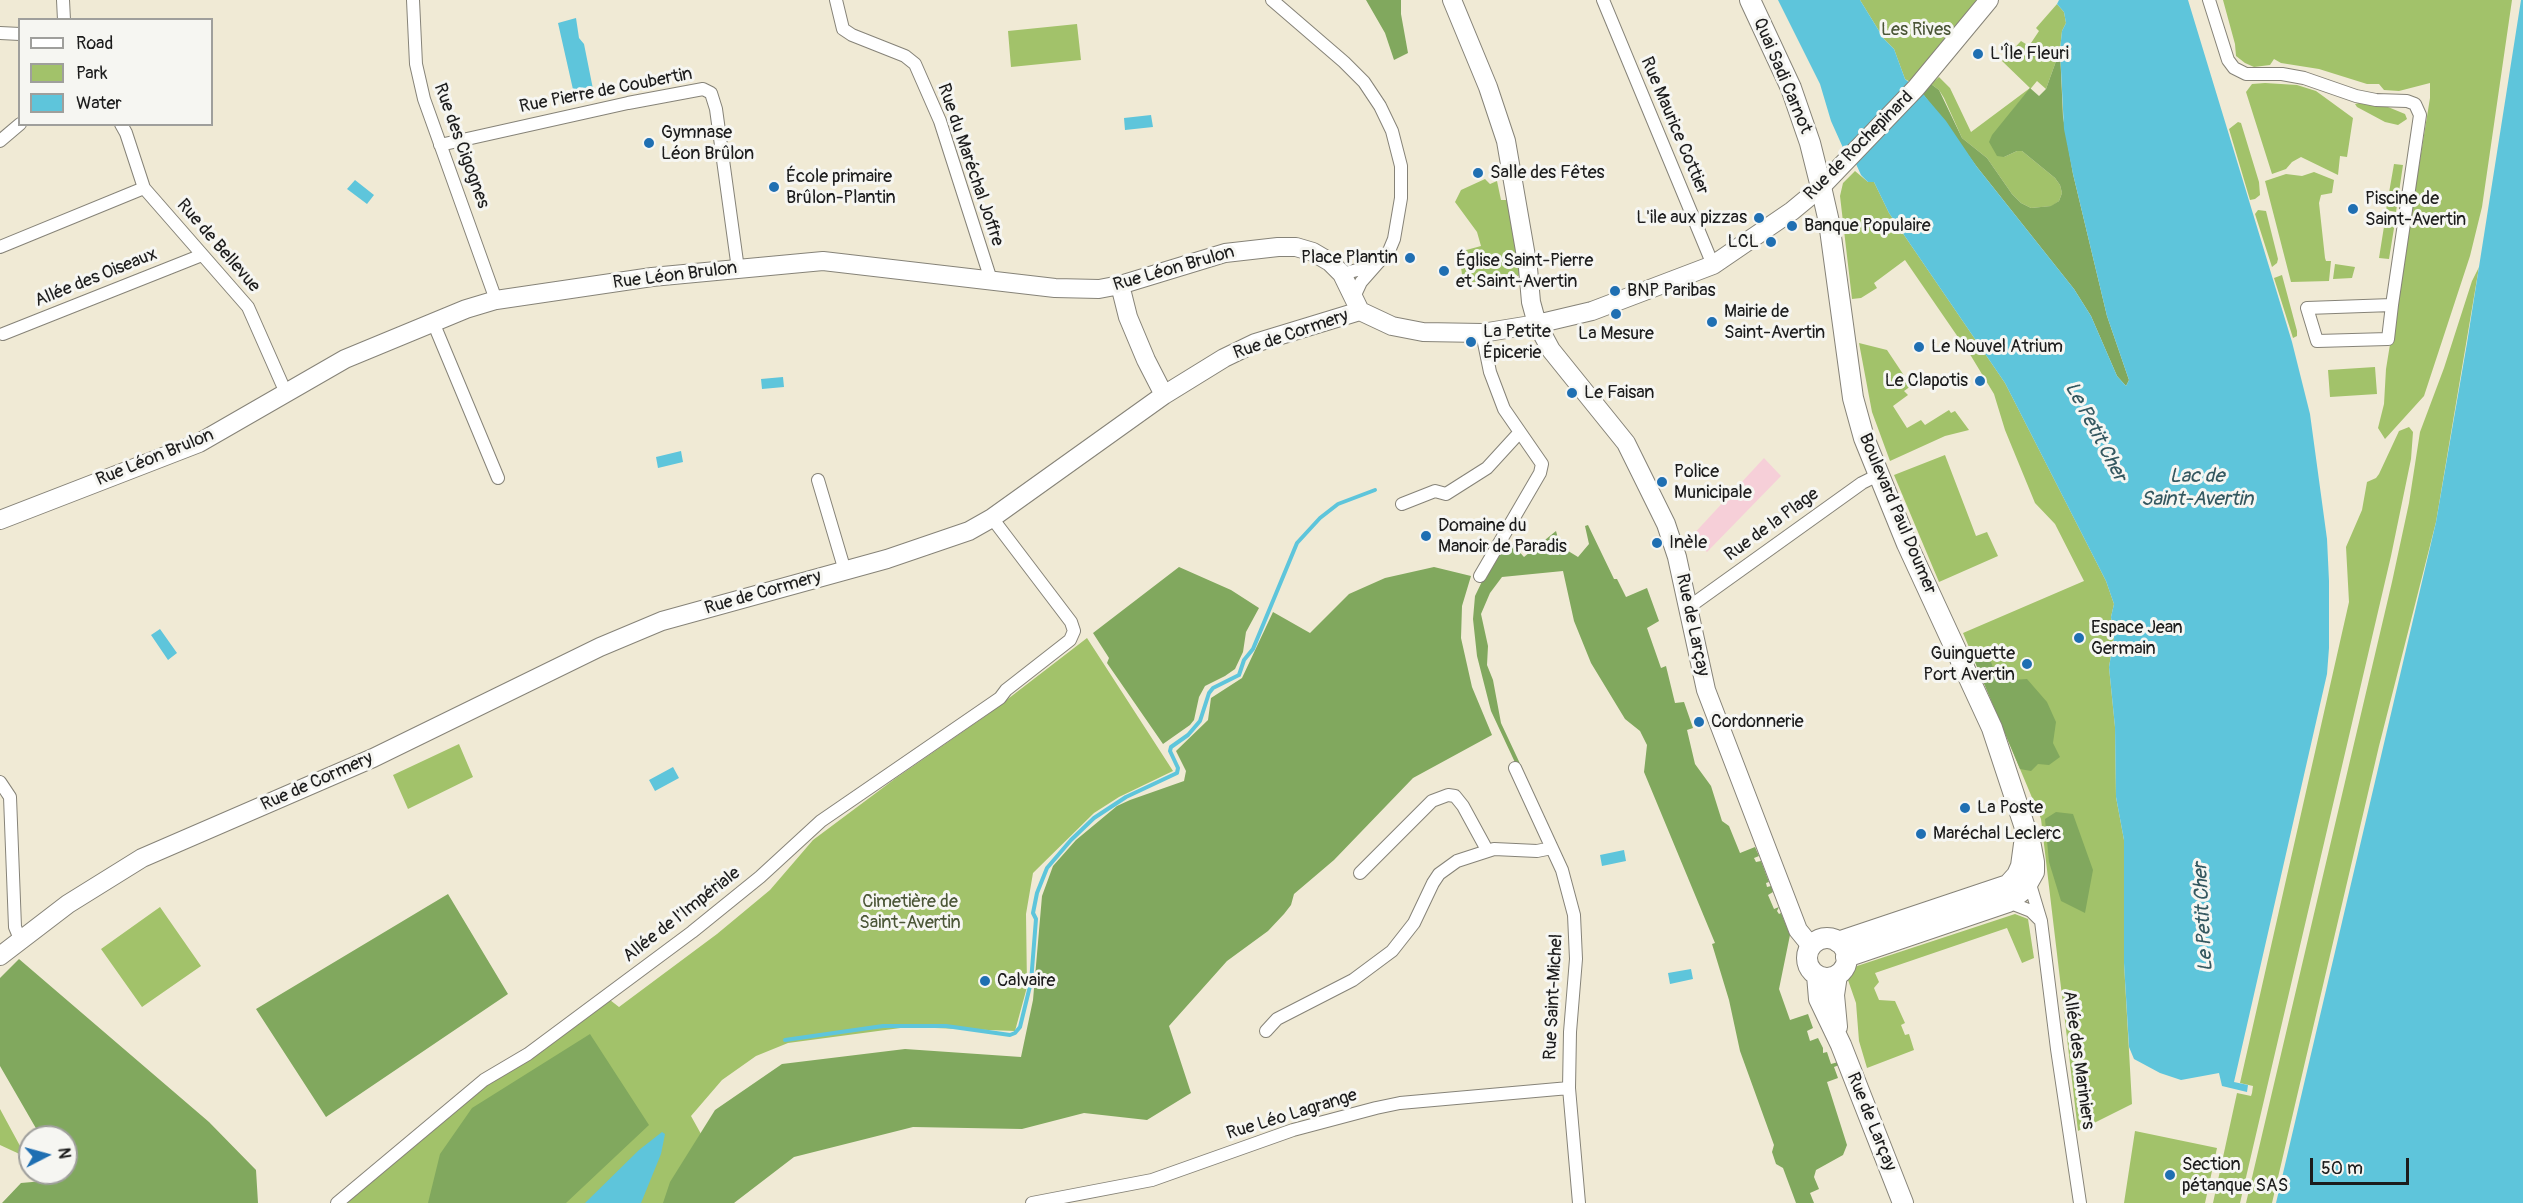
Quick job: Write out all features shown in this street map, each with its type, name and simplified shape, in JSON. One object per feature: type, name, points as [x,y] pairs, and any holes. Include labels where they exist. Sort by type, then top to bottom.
[{"type":"main road","name":"Quai Sadi Carnot","points":[[1750,0],[1791,88],[1810,143],[1821,187]]},
{"type":"main road","name":"Boulevard Paul Doumer","points":[[1821,187],[1853,398],[1864,438],[1907,544],[1992,728],[2034,862],[2034,872],[2029,881]]},
{"type":"main road","points":[[1842,949],[2008,885],[2017,875],[2024,856],[2023,826]]},
{"type":"main road","points":[[1842,949],[2008,902],[2022,891],[2029,881]]},
{"type":"main road","points":[[1839,1042],[1819,999],[1817,975],[1807,960],[1811,946],[1826,938],[1842,949]]},
{"type":"main road","points":[[1817,975],[1831,977],[1842,970],[1842,949]]},
{"type":"main road","points":[[1837,975],[1834,995],[1839,1042]]},
{"type":"main road","name":"Rue de Larçay","points":[[1839,1042],[1903,1203]]},
{"type":"street","points":[[63,0],[64,18]]},
{"type":"street","name":"Rue des Cigognes","points":[[413,0],[417,71],[424,99],[496,300]]},
{"type":"street","name":"Rue du Maréchal Joffre","points":[[836,0],[843,29],[852,35],[905,56],[915,64],[940,121],[991,280]]},
{"type":"street","points":[[1272,0],[1364,82],[1380,106],[1392,131],[1401,166],[1401,198],[1397,230],[1386,255],[1361,282],[1357,304]]},
{"type":"street","name":"Rue de Larçay","points":[[1452,0],[1488,87],[1506,141],[1528,268],[1531,302],[1537,324],[1551,350],[1626,444],[1670,534],[1689,607],[1706,690],[1798,930],[1811,946]]},
{"type":"street","name":"Rue Maurice Cottier","points":[[1603,0],[1713,265]]},
{"type":"street","name":"Rue de Rochepinard","points":[[1537,324],[1592,311],[1713,265],[1792,211],[1821,187],[1916,88],[1989,0]]},
{"type":"street","points":[[2209,0],[2228,60],[2234,68],[2246,74],[2282,74],[2304,78],[2356,96],[2376,100],[2408,100],[2415,104],[2420,115],[2388,339],[2317,341],[2307,308],[2392,305]]},
{"type":"street","points":[[0,33],[18,34]]},
{"type":"street","name":"Rue Pierre de Coubertin","points":[[440,145],[628,103],[703,89],[711,93],[716,109],[738,268]]},
{"type":"street","points":[[0,141],[18,126]]},
{"type":"street","name":"Rue de Bellevue","points":[[122,126],[144,188],[248,307],[286,393]]},
{"type":"street","points":[[0,247],[144,188]]},
{"type":"street","name":"Rue Léon Brulon","points":[[0,520],[199,444],[345,359],[433,322],[496,300],[652,277],[823,261],[1082,290],[1120,285],[1201,258],[1253,248],[1296,247],[1313,252],[1330,262],[1342,274],[1357,304]]},
{"type":"street","name":"Allée des Oiseaux","points":[[3,334],[202,255]]},
{"type":"street","points":[[1342,274],[1376,265]]},
{"type":"street","points":[[1120,285],[1128,317],[1164,395]]},
{"type":"street","name":"Rue de Cormery","points":[[0,956],[68,903],[142,858],[373,758],[600,647],[662,621],[845,570],[969,531],[992,518],[1164,395],[1224,358],[1255,343],[1357,304],[1392,326],[1407,331],[1482,333],[1537,324]]},
{"type":"street","points":[[433,322],[498,478]]},
{"type":"street","points":[[1480,576],[1540,473],[1542,464],[1504,410],[1490,372],[1482,333]]},
{"type":"street","points":[[1402,504],[1435,490],[1446,494],[1487,468],[1519,433]]},
{"type":"street","name":"Rue de la Plage","points":[[1689,607],[1862,483],[1878,475]]},
{"type":"street","points":[[818,480],[845,570]]},
{"type":"street","name":"Allée de l'Impériale","points":[[337,1203],[484,1080],[528,1054],[692,932],[760,877],[821,821],[1000,698],[1006,690],[1070,640],[1074,631],[1071,622],[992,518]]},
{"type":"street","name":"Rue Saint-Michel","points":[[1515,768],[1569,891],[1577,940],[1570,1032],[1569,1088],[1579,1203]]},
{"type":"street","points":[[0,782],[10,797],[15,927],[20,939]]},
{"type":"street","points":[[1360,873],[1432,801],[1448,795],[1455,796],[1463,806],[1487,850]]},
{"type":"street","points":[[1266,1031],[1277,1019],[1346,984],[1379,963],[1409,932],[1439,874],[1456,861],[1487,850],[1536,851],[1552,848]]},
{"type":"street","name":"Allée des Mariniers","points":[[2029,881],[2041,921],[2080,1203]]},
{"type":"street","points":[[2008,902],[2031,911],[2041,921]]},
{"type":"street","name":"Rue Léo Lagrange","points":[[1032,1203],[1152,1180],[1293,1130],[1376,1108],[1400,1103],[1569,1088]]},
{"type":"shaded area","points":[[1764,458],[1781,476],[1707,552],[1690,538]]},
{"type":"green space","points":[[1366,0],[1401,0],[1401,14],[1408,53],[1394,60],[1385,33]]},
{"type":"green space","name":"Les Rives","points":[[1860,0],[1979,0],[1910,82],[1905,79],[1894,49],[1884,39]]},
{"type":"green space","points":[[2223,0],[2512,0],[2482,207],[2470,256],[2424,396],[2385,439],[2378,428],[2384,404],[2386,369],[2430,98],[2430,83],[2399,91],[2384,90],[2379,84],[2367,84],[2319,69],[2281,63],[2274,59],[2270,65],[2254,67],[2236,56]]},
{"type":"green space","points":[[2057,4],[2064,12],[2066,23],[2062,31],[2060,50],[2046,89],[2037,81],[2012,111],[2004,157],[2022,151],[2055,178],[2060,185],[2062,193],[2059,201],[2052,206],[2031,208],[2021,203],[2012,194],[1987,158],[1962,138],[1944,98],[1931,84],[1939,77],[1950,88],[1971,132],[2030,88],[2002,61],[2021,41],[2029,46],[2039,31],[2036,28]]},
{"type":"green space","points":[[1077,24],[1081,60],[1011,67],[1008,31]]},
{"type":"green space","points":[[2060,50],[2063,117],[2073,174],[2107,316],[2129,380],[2126,386],[2117,376],[2091,316],[2074,289],[1977,167],[1923,94],[1931,84],[1939,90],[1962,138],[1987,158],[2021,203],[2031,208],[2051,206],[2059,201],[2062,193],[2055,178],[2022,151],[2004,157],[1997,156],[1989,142],[1992,135],[2030,88],[2039,96],[2046,89]]},
{"type":"green space","points":[[2252,84],[2297,85],[2316,91],[2353,118],[2347,157],[2340,156],[2338,175],[2301,157],[2286,169],[2272,174],[2246,92]]},
{"type":"green space","points":[[2355,104],[2388,107],[2405,114],[2407,119],[2398,125],[2385,122],[2357,107]]},
{"type":"green space","points":[[2238,122],[2241,123],[2259,182],[2260,195],[2250,200],[2229,129]]},
{"type":"green space","points":[[2394,164],[2403,165],[2396,212],[2386,210]]},
{"type":"green space","points":[[1855,171],[1868,182],[1874,182],[1889,213],[2005,383],[2106,581],[2114,604],[2111,617],[2114,638],[2109,667],[2115,727],[2116,797],[2124,840],[2124,963],[2132,1104],[2078,1131],[2041,819],[1963,633],[2084,581],[2055,524],[2035,503],[2005,430],[1994,394],[1971,356],[1905,260],[1874,283],[1877,288],[1861,298],[1852,299],[1840,196],[1843,183]]},
{"type":"green space","points":[[2314,172],[2334,180],[2332,193],[2321,195],[2319,203],[2325,258],[2326,261],[2331,261],[2329,281],[2291,282],[2265,181],[2286,174],[2302,176]]},
{"type":"green space","points":[[1485,179],[1490,184],[1497,181],[1501,200],[1508,200],[1521,275],[1496,282],[1463,282],[1459,252],[1481,246],[1477,232],[1455,202],[1461,190]]},
{"type":"green space","points":[[2258,210],[2266,211],[2278,259],[2272,267],[2255,214]]},
{"type":"green space","points":[[2386,214],[2396,216],[2389,259],[2379,258]]},
{"type":"green space","points":[[2335,264],[2355,267],[2352,278],[2333,279]]},
{"type":"green space","points":[[2479,267],[2436,522],[2379,746],[2272,1203],[2246,1203],[2392,582],[2409,503],[2420,432],[2444,368],[2472,281]]},
{"type":"green space","points":[[2282,275],[2297,331],[2297,336],[2293,338],[2274,278]]},
{"type":"green space","points":[[1859,343],[1887,350],[1911,386],[1904,391],[1908,395],[1893,406],[1907,428],[1921,420],[1925,425],[1949,410],[1951,413],[1955,411],[1969,430],[1945,436],[1890,461],[1872,412]]},
{"type":"green space","points":[[2375,367],[2377,394],[2330,397],[2328,370]]},
{"type":"green space","points":[[2409,427],[2413,432],[2411,459],[2391,556],[2240,1203],[2213,1203],[2237,1093],[2251,1096],[2252,1093],[2253,1086],[2240,1083],[2349,602],[2346,547],[2362,510],[2367,482],[2379,474],[2399,431]]},
{"type":"green space","points":[[1945,455],[1976,536],[1987,532],[1998,556],[1939,582],[1894,475]]},
{"type":"green space","points":[[1588,525],[1614,579],[1617,579],[1626,597],[1647,588],[1659,621],[1647,628],[1661,668],[1666,666],[1675,703],[1684,702],[1693,728],[1687,730],[1695,764],[1711,786],[1722,821],[1729,826],[1740,853],[1755,847],[1759,856],[1754,858],[1756,862],[1761,861],[1769,882],[1766,883],[1767,887],[1771,886],[1773,892],[1768,895],[1774,909],[1779,907],[1777,911],[1781,913],[1790,935],[1779,989],[1790,1020],[1808,1014],[1813,1028],[1807,1031],[1810,1041],[1818,1038],[1823,1053],[1827,1052],[1831,1064],[1838,1062],[1839,1065],[1834,1067],[1838,1078],[1827,1082],[1847,1145],[1843,1155],[1816,1170],[1814,1177],[1819,1189],[1810,1193],[1814,1203],[1796,1203],[1783,1168],[1776,1164],[1772,1152],[1774,1145],[1740,1051],[1729,1000],[1712,944],[1715,943],[1644,772],[1647,745],[1640,731],[1625,719],[1591,663],[1574,621],[1563,571],[1502,577],[1490,593],[1481,614],[1488,646],[1487,665],[1493,680],[1501,723],[1523,770],[1519,771],[1491,711],[1477,656],[1473,619],[1475,596],[1488,569],[1507,538],[1524,557],[1556,531],[1560,546],[1578,557],[1589,544],[1585,526]]},
{"type":"green space","points":[[1179,567],[1231,590],[1259,608],[1246,632],[1243,652],[1235,669],[1205,686],[1199,697],[1194,720],[1163,744],[1107,663],[1109,658],[1093,633]]},
{"type":"green space","points":[[1434,567],[1471,576],[1462,606],[1461,638],[1472,687],[1492,735],[1413,778],[1334,860],[1294,894],[1291,905],[1268,931],[1227,961],[1169,1026],[1191,1093],[1147,1120],[1084,1113],[1022,1129],[913,1127],[794,1157],[734,1203],[663,1203],[670,1182],[715,1110],[782,1064],[905,1049],[1021,1057],[1033,1000],[1042,896],[1053,866],[1076,840],[1117,806],[1184,781],[1186,771],[1176,751],[1208,720],[1211,698],[1242,678],[1273,612],[1310,633],[1349,594],[1385,578]]},
{"type":"green space","name":"Cimetière de Saint-Avertin","points":[[1087,638],[1173,771],[1119,797],[1094,813],[1033,873],[1026,914],[1027,987],[1015,1031],[908,1027],[788,1043],[756,1056],[722,1080],[691,1116],[701,1134],[666,1203],[345,1203],[480,1089],[610,1000],[619,1007],[717,934],[770,890],[813,840],[896,778],[987,715]]},
{"type":"green space","points":[[1988,654],[1998,681],[2027,679],[2047,702],[2056,722],[2053,743],[2060,757],[2049,765],[2038,764],[2031,771],[2020,769],[1975,662]]},
{"type":"green space","points":[[459,744],[473,777],[408,809],[393,775]]},
{"type":"green space","points":[[2056,812],[2073,814],[2093,870],[2085,913],[2061,901],[2049,862],[2045,819]]},
{"type":"green space","points":[[448,894],[508,994],[326,1117],[256,1009]]},
{"type":"green space","points":[[160,907],[201,966],[142,1007],[101,949]]},
{"type":"green space","points":[[2015,914],[2028,919],[2034,958],[2022,963],[2007,928],[1875,973],[1879,982],[1874,988],[1879,1000],[1895,1001],[1905,1023],[1901,1025],[1905,1035],[1909,1034],[1914,1050],[1867,1068],[1859,1041],[1856,1003],[1848,980],[1851,968]]},
{"type":"green space","points":[[19,959],[209,1122],[256,1170],[258,1203],[2,1203],[19,1185],[78,1185],[78,1125],[34,1125],[0,1066],[0,978]]},
{"type":"green space","points":[[590,1034],[649,1125],[566,1203],[428,1203],[440,1154],[472,1108]]},
{"type":"green space","points":[[0,1109],[18,1142],[18,1153],[0,1145]]},
{"type":"green space","name":"Section pétanque SAS","points":[[2135,1131],[2217,1148],[2205,1203],[2124,1203]]},
{"type":"water","name":"Lac de Saint-Avertin","points":[[1778,0],[1860,0],[1884,39],[1894,49],[1905,79],[1923,94],[1946,121],[1977,167],[2074,289],[2091,316],[2117,376],[2126,386],[2129,380],[2107,316],[2064,129],[2060,50],[2062,31],[2066,23],[2064,12],[2057,4],[2059,0],[2188,0],[2292,342],[2310,414],[2327,539],[2329,648],[2327,674],[2234,1082],[2248,1085],[2247,1092],[2222,1086],[2219,1073],[2181,1080],[2160,1073],[2134,1059],[2129,1047],[2124,963],[2124,840],[2116,797],[2115,727],[2109,667],[2114,638],[2111,617],[2114,604],[2106,581],[2005,383],[1889,213],[1874,182],[1868,182],[1861,175],[1852,155],[1844,150],[1831,121],[1820,84]]},
{"type":"water","points":[[2521,0],[2523,0],[2523,1203],[2276,1203],[2436,522],[2467,343]]},
{"type":"water","points":[[576,18],[593,89],[592,92],[576,96],[558,23]]},
{"type":"water","points":[[1151,115],[1153,127],[1125,130],[1124,118]]},
{"type":"water","points":[[355,180],[374,195],[367,204],[347,189]]},
{"type":"water","points":[[783,377],[784,387],[762,389],[761,379]]},
{"type":"water","points":[[681,451],[683,462],[658,468],[656,457]]},
{"type":"water","points":[[160,629],[177,653],[168,660],[151,635]]},
{"type":"water","points":[[673,767],[679,778],[655,791],[649,780]]},
{"type":"water","points":[[1624,850],[1626,861],[1602,866],[1600,855]]},
{"type":"water","points":[[1691,969],[1693,979],[1670,984],[1668,973]]},
{"type":"water","points":[[662,1132],[665,1134],[661,1154],[641,1203],[585,1203],[639,1150]]},
{"type":"waterway","points":[[785,1040],[883,1026],[946,1026],[1010,1035],[1015,1033],[1020,1027],[1031,982],[1036,919],[1033,913],[1037,893],[1047,868],[1094,818],[1126,797],[1177,773],[1178,768],[1170,751],[1171,747],[1188,735],[1200,721],[1209,693],[1213,688],[1239,675],[1244,660],[1253,649],[1297,543],[1320,518],[1338,504],[1375,490]]},
{"type":"place","name":"L'Île Fleuri","points":[[1978,54]]},
{"type":"place","name":"Gymnase Léon Brûlon","points":[[649,143]]},
{"type":"place","name":"Salle des Fêtes","points":[[1478,173]]},
{"type":"place","name":"École primaire Brûlon-Plantin","points":[[774,187]]},
{"type":"place","name":"Piscine de Saint-Avertin","points":[[2353,209]]},
{"type":"place","name":"L'ile aux pizzas","points":[[1759,218]]},
{"type":"place","name":"Banque Populaire","points":[[1792,226]]},
{"type":"place","name":"LCL","points":[[1771,242]]},
{"type":"place","name":"Place Plantin","points":[[1410,258]]},
{"type":"place","name":"Église Saint-Pierre et Saint-Avertin","points":[[1444,271]]},
{"type":"place","name":"BNP Paribas","points":[[1615,291]]},
{"type":"place","name":"La Mesure","points":[[1616,314]]},
{"type":"place","name":"Mairie de Saint-Avertin","points":[[1712,322]]},
{"type":"place","name":"La Petite Épicerie","points":[[1471,342]]},
{"type":"place","name":"Le Nouvel Atrium","points":[[1919,347]]},
{"type":"place","name":"Le Clapotis","points":[[1980,381]]},
{"type":"place","name":"Le Faisan","points":[[1572,393]]},
{"type":"place","name":"Police Municipale","points":[[1662,482]]},
{"type":"place","name":"Domaine du Manoir de Paradis","points":[[1426,536]]},
{"type":"place","name":"Inèle","points":[[1657,543]]},
{"type":"place","name":"Espace Jean Germain","points":[[2079,638]]},
{"type":"place","name":"Guinguette Port Avertin","points":[[2027,664]]},
{"type":"place","name":"Cordonnerie","points":[[1699,722]]},
{"type":"place","name":"La Poste","points":[[1965,808]]},
{"type":"place","name":"Maréchal Leclerc","points":[[1921,834]]},
{"type":"place","name":"Calvaire","points":[[985,981]]},
{"type":"place","name":"Section pétanque SAS","points":[[2170,1175]]},
{"type":"water label","name":"Le Petit Cher","points":[[2095,432]]},
{"type":"water label","name":"Le Petit Cher","points":[[2204,917]]}]
